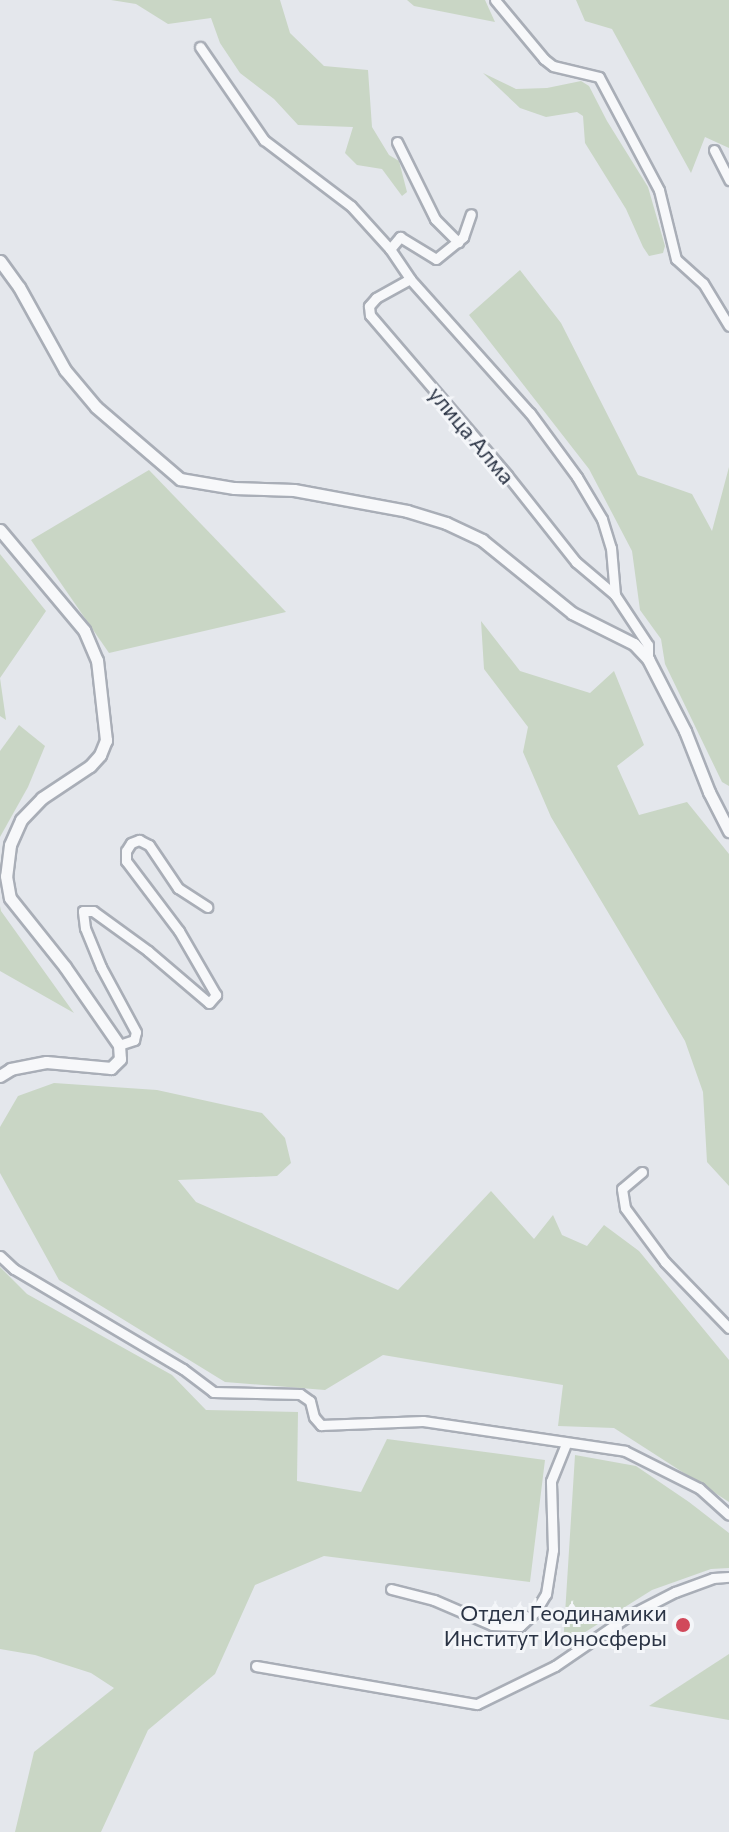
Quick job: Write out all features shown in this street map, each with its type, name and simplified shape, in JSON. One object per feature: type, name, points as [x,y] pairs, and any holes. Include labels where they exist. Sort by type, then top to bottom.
[{"type":"street","points":[[495,0],[553,66],[599,77],[659,190],[676,259],[703,283],[729,326]]},
{"type":"street","points":[[200,47],[264,140],[336,192],[390,249],[410,279],[479,353],[577,477],[602,519],[611,548],[615,595],[648,645],[648,659]]},
{"type":"street","points":[[397,142],[435,219],[458,242]]},
{"type":"street","points":[[714,150],[729,180]]},
{"type":"street","points":[[390,249],[400,237],[436,259],[458,242],[471,214]]},
{"type":"street","points":[[0,261],[19,287],[65,370],[96,407],[180,479],[234,488],[294,490],[407,511],[446,523],[482,540],[572,613],[634,644],[648,659],[685,731],[709,792],[729,831]]},
{"type":"street","name":"улица Алма","points":[[410,279],[376,298],[369,306],[370,315],[507,475],[576,562],[615,595]]},
{"type":"street","points":[[0,530],[84,630],[97,660],[106,740],[100,755],[90,766],[42,798],[21,820],[10,845],[6,876],[10,898],[65,967],[119,1045],[120,1059],[111,1068],[46,1062],[11,1069],[0,1076]]},
{"type":"street","points":[[119,1045],[134,1040],[136,1032],[101,967],[85,928],[83,911],[93,911],[148,951],[209,1003],[216,995],[179,931],[126,861],[126,851],[131,843],[139,840],[149,845],[178,888],[207,907]]},
{"type":"street","points":[[642,1172],[622,1189],[625,1208],[665,1262],[729,1328]]},
{"type":"street","points":[[0,1256],[14,1269],[183,1369],[213,1392],[300,1394],[310,1401],[314,1417],[321,1425],[423,1421],[625,1451],[654,1462],[699,1488],[729,1515]]},
{"type":"street","points":[[391,1589],[434,1600],[492,1625],[520,1626],[535,1612],[546,1594],[553,1550],[551,1481],[566,1444]]},
{"type":"street","points":[[256,1666],[477,1704],[555,1666],[628,1616],[675,1592],[713,1578],[729,1577]]},
{"type":"green space","points":[[111,0],[280,0],[290,33],[324,66],[368,70],[372,127],[389,155],[399,161],[407,192],[402,196],[382,169],[357,165],[345,153],[353,127],[298,125],[274,99],[240,73],[220,43],[211,18],[168,24],[136,4]]},
{"type":"green space","points":[[407,0],[485,0],[495,22],[414,6]]},
{"type":"green space","points":[[576,0],[729,0],[729,148],[705,137],[691,173],[612,29],[585,21]]},
{"type":"green space","points":[[483,73],[516,89],[547,88],[581,81],[589,86],[648,187],[665,246],[663,253],[649,256],[643,247],[626,209],[585,143],[583,116],[577,112],[546,117],[520,108]]},
{"type":"green space","points":[[520,270],[561,323],[638,475],[692,494],[712,531],[729,467],[729,786],[722,782],[665,664],[661,639],[640,610],[632,551],[589,469],[469,315]]},
{"type":"green space","points":[[149,470],[286,612],[109,653],[31,540]]},
{"type":"green space","points":[[0,554],[46,611],[0,678]]},
{"type":"green space","points":[[481,621],[520,671],[590,693],[614,671],[644,745],[617,766],[639,815],[687,802],[729,854],[729,1186],[707,1162],[703,1092],[685,1041],[551,817],[523,752],[528,727],[484,669]]},
{"type":"green space","points":[[0,678],[6,720],[0,716]]},
{"type":"green space","points":[[19,725],[45,746],[28,787],[0,837],[0,751]]},
{"type":"green space","points":[[0,906],[1,911],[74,1013],[0,971]]},
{"type":"green space","points":[[54,1083],[157,1090],[262,1113],[285,1138],[291,1163],[277,1176],[178,1180],[196,1202],[398,1290],[491,1191],[534,1239],[553,1215],[562,1235],[587,1246],[604,1225],[639,1251],[729,1360],[729,1502],[614,1428],[558,1426],[563,1385],[383,1355],[325,1390],[225,1382],[59,1280],[0,1173],[0,1127],[18,1096]]},
{"type":"green space","points":[[0,1267],[27,1294],[172,1375],[206,1410],[298,1412],[297,1481],[361,1492],[387,1439],[545,1460],[530,1582],[324,1556],[255,1585],[215,1674],[148,1730],[101,1832],[15,1832],[34,1752],[114,1688],[91,1673],[35,1655],[0,1649]]},
{"type":"green space","points":[[575,1455],[636,1466],[689,1502],[729,1533],[729,1568],[711,1569],[652,1590],[563,1646]]},
{"type":"green space","points":[[729,1654],[729,1720],[649,1706]]},
{"type":"place","name":"Отдел Геодинамики Институт Ионосферы","points":[[683,1625]]}]
